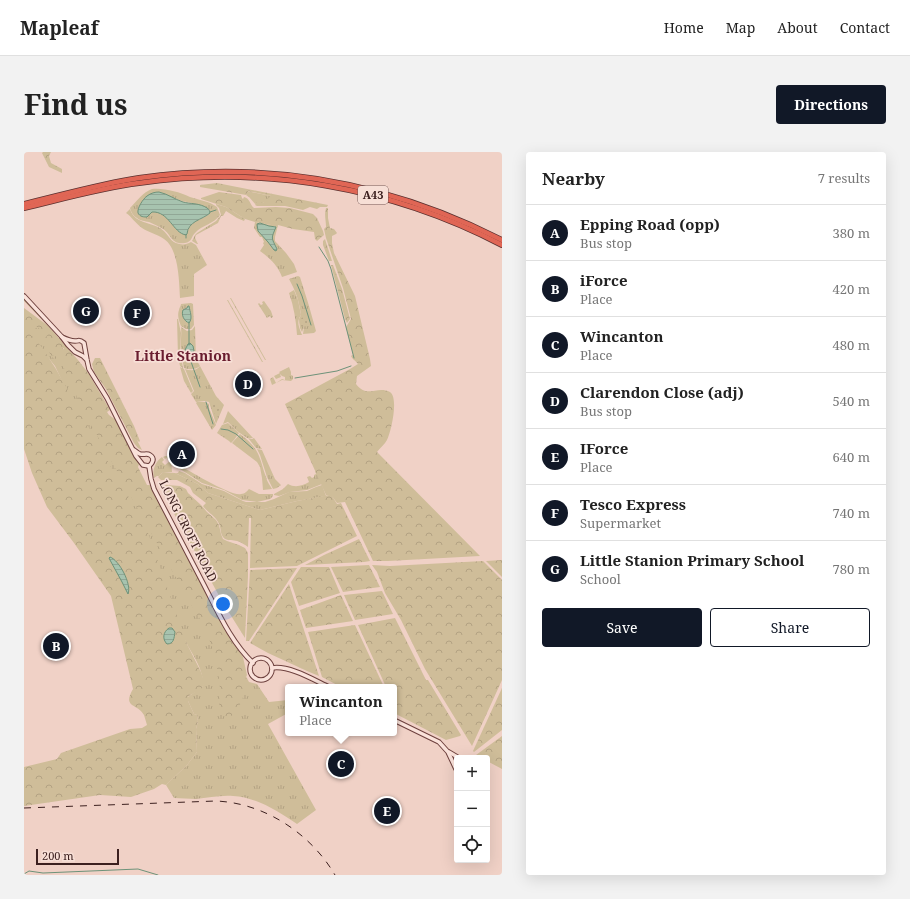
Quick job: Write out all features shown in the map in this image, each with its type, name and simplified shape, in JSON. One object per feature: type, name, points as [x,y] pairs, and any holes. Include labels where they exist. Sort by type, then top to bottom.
[{"type":"highway","name":"A43","points":[[24,204],[100,185],[155,176],[214,172],[271,173],[347,184],[380,192],[451,216],[502,240]]},
{"type":"highway","name":"A43","points":[[24,208],[101,190],[155,181],[236,176],[270,178],[302,181],[360,192],[395,201],[449,220],[502,245]]},
{"type":"street","points":[[24,296],[68,345],[87,360]]},
{"type":"street","points":[[62,337],[75,341],[83,341],[89,369],[107,398],[136,456],[145,466],[152,464],[152,457],[148,454],[144,455],[134,450]]},
{"type":"street","points":[[74,350],[73,345],[75,341]]},
{"type":"street","points":[[79,353],[83,352],[85,349]]},
{"type":"street","points":[[141,462],[144,455]]},
{"type":"street","name":"LONG CROFT ROAD","points":[[149,466],[154,489],[218,613],[245,655],[253,663]]},
{"type":"street","points":[[262,659],[269,662],[272,668],[271,674],[267,678],[261,680],[255,678],[251,672],[251,666],[253,663],[256,660],[262,659]]},
{"type":"street","points":[[272,668],[276,667],[300,673],[323,684]]},
{"type":"street","points":[[397,721],[439,742],[448,752],[454,763]]},
{"type":"street","points":[[448,752],[454,755]]},
{"type":"green space","points":[[51,152],[49,156],[51,163],[62,169],[62,173],[49,167],[42,153]]},
{"type":"green space","points":[[217,183],[328,205],[327,207],[320,207],[317,209],[310,207],[303,210],[285,206],[257,206],[255,205],[257,202],[263,203],[271,196],[248,191],[246,195],[200,187],[200,185]]},
{"type":"green space","points":[[157,189],[177,192],[207,202],[217,207],[220,215],[215,220],[198,230],[189,242],[180,243],[174,241],[166,231],[134,216],[130,208],[143,194],[149,190]],"holes":[[[155,192],[181,201],[201,206],[210,210],[210,213],[193,223],[188,229],[187,234],[182,234],[165,216],[156,212],[151,212],[146,217],[143,217],[138,212]]]},
{"type":"green space","points":[[247,191],[271,197],[264,203],[255,204],[246,195]]},
{"type":"green space","points":[[219,192],[241,195],[243,199],[244,197],[248,199],[254,208],[290,208],[313,214],[317,218],[324,235],[317,241],[315,239],[314,232],[255,222],[245,219],[226,207],[201,199]]},
{"type":"green space","points":[[216,204],[226,207],[245,219],[244,221],[226,211],[223,216],[221,216],[218,223],[196,235],[195,238],[197,244],[192,241],[195,235],[216,221],[221,215]]},
{"type":"green space","points":[[326,208],[328,208],[330,228],[334,229],[337,233],[332,236],[334,253],[355,296],[370,359],[371,366],[357,376],[356,384],[364,391],[385,390],[393,395],[394,408],[389,436],[377,452],[480,556],[373,561],[345,502],[337,503],[332,496],[337,504],[341,503],[357,536],[297,566],[250,568],[251,518],[249,518],[248,547],[238,541],[225,539],[222,535],[217,520],[203,506],[206,503],[193,493],[190,487],[177,480],[161,480],[158,477],[163,472],[175,473],[198,484],[208,493],[260,510],[329,495],[326,495],[285,404],[358,364],[351,356],[353,355],[346,327],[351,319],[343,288],[324,229],[326,227]]},
{"type":"green space","points":[[130,209],[132,214],[138,220],[160,228],[174,242],[178,244],[187,244],[191,242],[196,245],[207,265],[194,274],[194,296],[180,298],[177,266],[173,250],[164,239],[137,224],[126,213]]},
{"type":"green space","points":[[255,222],[278,225],[275,241],[294,264],[297,272],[282,277],[273,262],[260,251],[264,245],[264,242],[262,237],[260,237],[254,228]],"holes":[[[260,223],[275,226],[272,238],[277,249],[275,251],[258,231]]]},
{"type":"green space","points":[[325,239],[332,261],[329,261],[323,245],[323,241]]},
{"type":"green space","points":[[331,265],[333,265],[342,289],[350,319],[347,323],[345,319]]},
{"type":"green space","points":[[298,276],[300,277],[309,306],[316,331],[314,333],[303,334],[304,327],[302,332],[300,328],[299,319],[301,315],[299,305],[289,279]]},
{"type":"green space","points":[[294,290],[301,315],[298,322],[302,335],[297,335],[289,293]]},
{"type":"green space","points":[[24,298],[89,374],[110,410],[107,412],[116,420],[139,464],[138,467],[147,485],[150,485],[220,621],[243,657],[247,675],[244,683],[243,697],[237,709],[227,720],[219,708],[220,690],[215,657],[212,646],[200,619],[83,410],[64,368],[62,357],[64,348],[57,350],[57,359],[47,335],[36,326],[35,327],[46,335],[54,359],[42,343],[24,324],[24,308],[47,325],[24,301]]},
{"type":"green space","points":[[231,298],[266,360],[265,360]]},
{"type":"green space","points":[[228,300],[263,362],[262,362]]},
{"type":"green space","points":[[264,301],[271,311],[273,317],[271,318],[270,316],[267,318],[258,304],[263,304],[262,302]]},
{"type":"green space","points":[[181,304],[193,304],[194,325],[191,329],[186,329],[181,326],[178,314]],"holes":[[[189,307],[191,317],[188,323],[184,319],[184,309]]]},
{"type":"green space","points":[[24,309],[56,339],[68,355],[137,469],[244,663],[242,669],[249,682],[257,684],[269,702],[285,700],[285,715],[268,724],[316,810],[297,824],[275,810],[250,799],[228,796],[196,799],[174,798],[166,785],[187,765],[197,752],[196,729],[198,721],[197,715],[194,714],[188,701],[188,697],[203,686],[202,675],[55,366],[24,330]]},
{"type":"green space","points":[[302,318],[306,318],[308,322],[306,326],[302,326],[300,324],[300,320]]},
{"type":"green space","points":[[177,319],[181,333],[180,352],[183,368],[180,366],[178,357]]},
{"type":"green space","points":[[195,326],[196,359],[200,366],[194,369],[188,369],[184,368],[182,357],[181,327],[187,331],[192,330]]},
{"type":"green space","points":[[24,328],[41,346],[56,369],[148,533],[187,644],[204,681],[201,689],[188,697],[188,701],[194,714],[197,715],[198,721],[196,729],[197,752],[187,765],[166,785],[162,784],[154,789],[131,797],[100,795],[24,806],[24,767],[57,759],[61,753],[130,729],[142,728],[147,725],[144,715],[132,705],[129,699],[133,689],[111,596],[47,507],[32,473],[24,449]]},
{"type":"green space","points":[[95,358],[100,358],[134,426],[140,441],[139,442],[137,440],[142,450],[134,443],[106,389],[94,372],[92,364]]},
{"type":"green space","points":[[200,366],[216,396],[224,405],[216,424],[209,402],[196,402],[191,394],[194,391],[185,369],[193,370]]},
{"type":"green space","points":[[180,367],[184,369],[193,391],[191,393],[184,381]]},
{"type":"green space","points":[[289,367],[293,379],[291,381],[282,380],[276,383],[282,379],[285,380],[285,377],[280,374],[281,377],[276,379],[274,376]]},
{"type":"green space","points":[[273,377],[276,383],[272,385],[270,379]]},
{"type":"green space","points":[[205,402],[209,404],[209,408],[216,425],[212,430],[196,403]]},
{"type":"green space","points":[[213,402],[220,406],[217,415],[211,407]]},
{"type":"green space","points":[[228,411],[253,438],[247,438],[228,422],[223,424]]},
{"type":"green space","points":[[228,423],[239,433],[231,443],[217,433],[222,425]]},
{"type":"green space","points":[[240,434],[257,452],[267,480],[272,489],[263,490],[260,467],[257,462],[232,443]]},
{"type":"green space","points":[[248,438],[254,438],[262,449],[256,448]]},
{"type":"green space","points":[[257,449],[262,450],[275,479],[281,485],[277,488],[273,489]]},
{"type":"green space","points":[[174,456],[171,459],[172,472],[163,472],[154,478],[154,469],[160,459],[162,457],[164,460],[162,462],[165,465],[170,461],[163,457]]},
{"type":"green space","points":[[177,464],[236,494],[242,494],[249,489],[259,494],[273,494],[273,496],[270,499],[257,502],[242,500],[224,490],[202,483],[180,469]]},
{"type":"green space","points":[[316,470],[322,484],[307,490],[290,492],[279,496],[274,495],[288,484],[293,486],[304,485],[309,482],[307,477],[314,477]]},
{"type":"green space","points":[[179,471],[185,473],[202,484],[224,491],[246,502],[265,502],[289,492],[307,491],[322,485],[326,496],[260,510],[208,493],[198,484],[175,473],[178,473]]},
{"type":"green space","points":[[167,485],[180,486],[186,489],[188,493],[216,520],[223,539],[245,548],[248,553],[245,638],[223,603],[165,497],[161,489]]},
{"type":"green space","points":[[359,539],[370,561],[305,565],[324,555]]},
{"type":"green space","points":[[502,560],[502,577],[486,561]]},
{"type":"green space","points":[[483,561],[502,580],[502,680],[472,746],[425,669],[401,620],[385,593],[377,572],[372,565],[390,566]]},
{"type":"green space","points":[[369,565],[380,587],[343,592],[331,567]]},
{"type":"green space","points":[[301,567],[329,567],[340,593],[299,606],[291,582]]},
{"type":"green space","points":[[297,568],[249,641],[246,641],[250,570]]},
{"type":"green space","points":[[289,584],[319,676],[268,653],[250,643]]},
{"type":"green space","points":[[382,591],[393,614],[355,620],[344,595]]},
{"type":"green space","points":[[341,595],[353,621],[306,628],[300,610]]},
{"type":"green space","points":[[395,618],[426,680],[428,680],[461,735],[460,736],[446,740],[397,715],[397,684],[385,684],[358,625]]},
{"type":"green space","points":[[355,625],[383,684],[335,684],[322,677],[308,632]]},
{"type":"green space","points":[[502,688],[502,730],[474,752],[473,751]]},
{"type":"green space","points":[[502,736],[502,769],[490,763],[490,755],[476,755]]},
{"type":"shaded area","points":[[154,192],[159,192],[183,202],[204,206],[210,213],[193,223],[186,235],[178,230],[163,215],[152,212],[147,217],[140,215],[138,213],[138,209],[144,199]]},
{"type":"shaded area","points":[[260,223],[276,227],[272,238],[277,249],[276,251],[258,231],[257,224]]},
{"type":"shaded area","points":[[188,306],[191,317],[189,323],[184,319],[182,314],[183,310]]},
{"type":"shaded area","points":[[190,343],[193,346],[194,351],[192,355],[188,356],[185,350]]},
{"type":"shaded area","points":[[109,558],[114,559],[121,567],[124,573],[128,584],[128,594]]},
{"type":"shaded area","points":[[172,628],[175,632],[172,642],[167,644],[164,640],[164,636],[165,631]]},
{"type":"waterway","points":[[210,212],[216,210]]},
{"type":"waterway","points":[[319,247],[331,269],[354,358]]},
{"type":"waterway","points":[[297,284],[311,325]]},
{"type":"waterway","points":[[189,322],[189,345]]},
{"type":"waterway","points":[[189,356],[200,387]]},
{"type":"waterway","points":[[295,378],[337,371],[351,366]]},
{"type":"waterway","points":[[206,402],[213,424]]},
{"type":"waterway","points":[[221,429],[228,430],[236,434],[253,449]]},
{"type":"waterway","points":[[24,874],[29,871],[43,873],[138,869],[158,875]]},
{"type":"railway","points":[[24,808],[216,801],[234,803],[269,814],[285,823],[313,846],[335,875]]},
{"type":"place","name":"Little Stanion Primary School","points":[[86,311]]},
{"type":"place","name":"Tesco Express","points":[[137,313]]},
{"type":"place","name":"Clarendon Close (adj)","points":[[248,384]]},
{"type":"place","name":"Epping Road (opp)","points":[[182,454]]},
{"type":"place","name":"iForce","points":[[56,646]]},
{"type":"place","name":"Wincanton","points":[[341,764]]},
{"type":"place","name":"IForce","points":[[387,811]]},
{"type":"district","name":"Little Stanion","points":[[183,356]]}]
